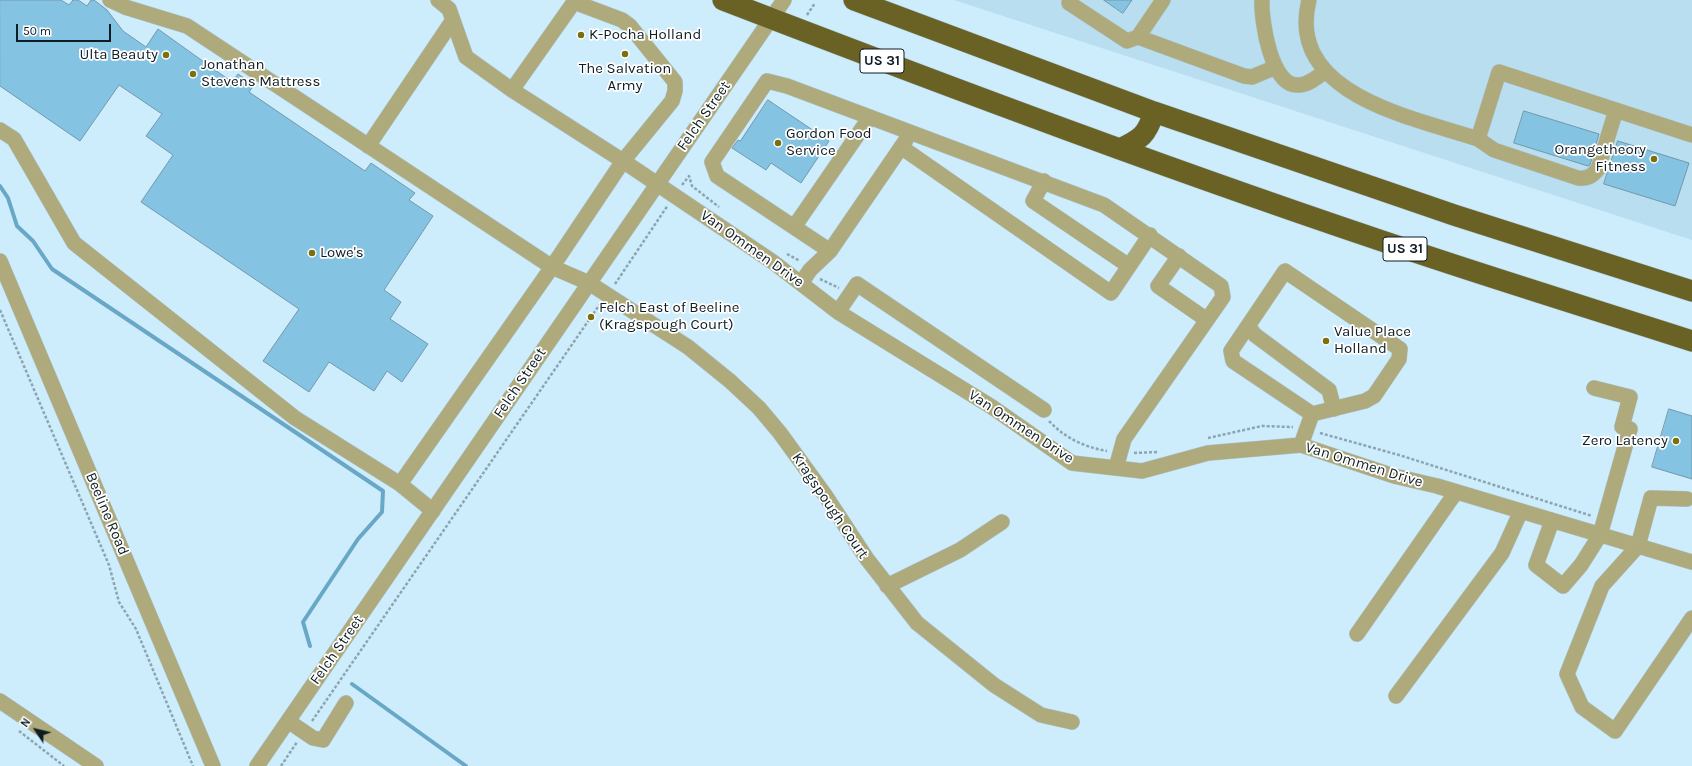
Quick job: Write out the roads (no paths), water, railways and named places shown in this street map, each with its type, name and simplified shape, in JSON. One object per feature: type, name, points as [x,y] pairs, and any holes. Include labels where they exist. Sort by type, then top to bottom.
[{"type":"highway","name":"US 31","points":[[722,0],[1120,149],[1419,254],[1692,341]]},
{"type":"highway","points":[[854,0],[1154,112],[1446,212],[1692,291]]},
{"type":"highway","points":[[1120,149],[1137,141],[1144,134],[1150,126],[1154,112]]},
{"type":"street","name":"Kragspough Court","points":[[110,0],[125,7],[187,26],[552,267],[589,283],[688,347],[730,381],[758,408],[784,439],[887,586],[917,623],[994,685],[1041,715],[1072,722]]},
{"type":"street","name":"Van Ommen Drive","points":[[438,0],[449,9],[466,57],[512,90],[623,161],[802,282],[838,312],[992,407],[1072,463],[1142,471],[1208,453],[1301,445],[1394,476],[1456,492],[1692,562]]},
{"type":"street","name":"Felch Street","points":[[257,766],[784,0]]},
{"type":"street","points":[[1069,3],[1127,41],[1138,37],[1163,0]]},
{"type":"street","points":[[1262,0],[1266,36],[1276,67],[1285,81],[1292,85],[1299,85],[1307,83],[1326,71]]},
{"type":"street","points":[[1309,0],[1306,23],[1308,37],[1319,61],[1326,71],[1341,85],[1366,101],[1478,139],[1494,150],[1578,178],[1586,179],[1593,175],[1598,169],[1616,110]]},
{"type":"street","points":[[400,484],[552,267],[623,161],[672,101],[675,91],[675,82],[630,26],[622,20],[574,2],[512,90]]},
{"type":"street","points":[[368,146],[453,20]]},
{"type":"street","points":[[1138,37],[1244,76],[1252,77],[1276,67]]},
{"type":"street","points":[[1478,139],[1499,72],[1692,135]]},
{"type":"street","points":[[830,251],[717,176],[712,162],[767,81],[787,86],[1044,181],[1104,205],[1150,235],[1221,286],[1223,297],[1124,439],[1116,468]]},
{"type":"street","points":[[794,228],[870,117]]},
{"type":"street","points":[[0,130],[14,139],[74,243],[295,418],[400,484],[433,511]]},
{"type":"street","points":[[802,282],[810,270],[830,251],[911,132]]},
{"type":"street","points":[[901,147],[1111,293],[1150,235]]},
{"type":"street","points":[[1044,181],[1033,201],[1129,266]]},
{"type":"street","points":[[1179,256],[1158,286],[1207,320]]},
{"type":"street","name":"Beeline Road","points":[[0,262],[213,766]]},
{"type":"street","points":[[1285,271],[1400,349],[1399,359],[1374,396],[1365,402],[1312,414],[1233,361],[1231,351],[1248,326],[1285,271]]},
{"type":"street","points":[[838,312],[857,284],[1046,415]]},
{"type":"street","points":[[1248,326],[1255,335],[1329,390],[1334,409]]},
{"type":"street","points":[[1552,520],[1536,565],[1563,586],[1580,565],[1600,535],[1630,429],[1622,427],[1630,397],[1594,388]]},
{"type":"street","points":[[1301,445],[1308,430],[1312,414]]},
{"type":"street","points":[[1358,634],[1456,492]]},
{"type":"street","points":[[1688,499],[1651,498],[1638,546],[1602,586],[1568,674],[1582,707],[1615,731],[1692,618]]},
{"type":"street","points":[[1396,696],[1502,553],[1522,512]]},
{"type":"street","points":[[887,586],[960,550],[1002,522]]},
{"type":"street","points":[[0,701],[96,766]]},
{"type":"street","points":[[288,721],[313,738],[323,740],[346,703]]},
{"type":"waterway","points":[[0,186],[8,198],[17,226],[33,241],[52,269],[383,491],[382,512],[358,539],[303,622],[310,646]]},
{"type":"waterway","points":[[352,684],[466,766]]},
{"type":"place","name":"K-Pocha Holland","points":[[581,35]]},
{"type":"place","name":"The Salvation Army","points":[[625,54]]},
{"type":"place","name":"Ulta Beauty","points":[[166,55]]},
{"type":"place","name":"Jonathan Stevens Mattress","points":[[193,74]]},
{"type":"place","name":"Gordon Food Service","points":[[778,143]]},
{"type":"place","name":"Orangetheory Fitness","points":[[1654,159]]},
{"type":"place","name":"Lowe's","points":[[312,253]]},
{"type":"place","name":"Felch East of Beeline (Kragspough Court)","points":[[591,317]]},
{"type":"place","name":"Value Place Holland","points":[[1326,341]]},
{"type":"place","name":"Zero Latency","points":[[1676,441]]}]
